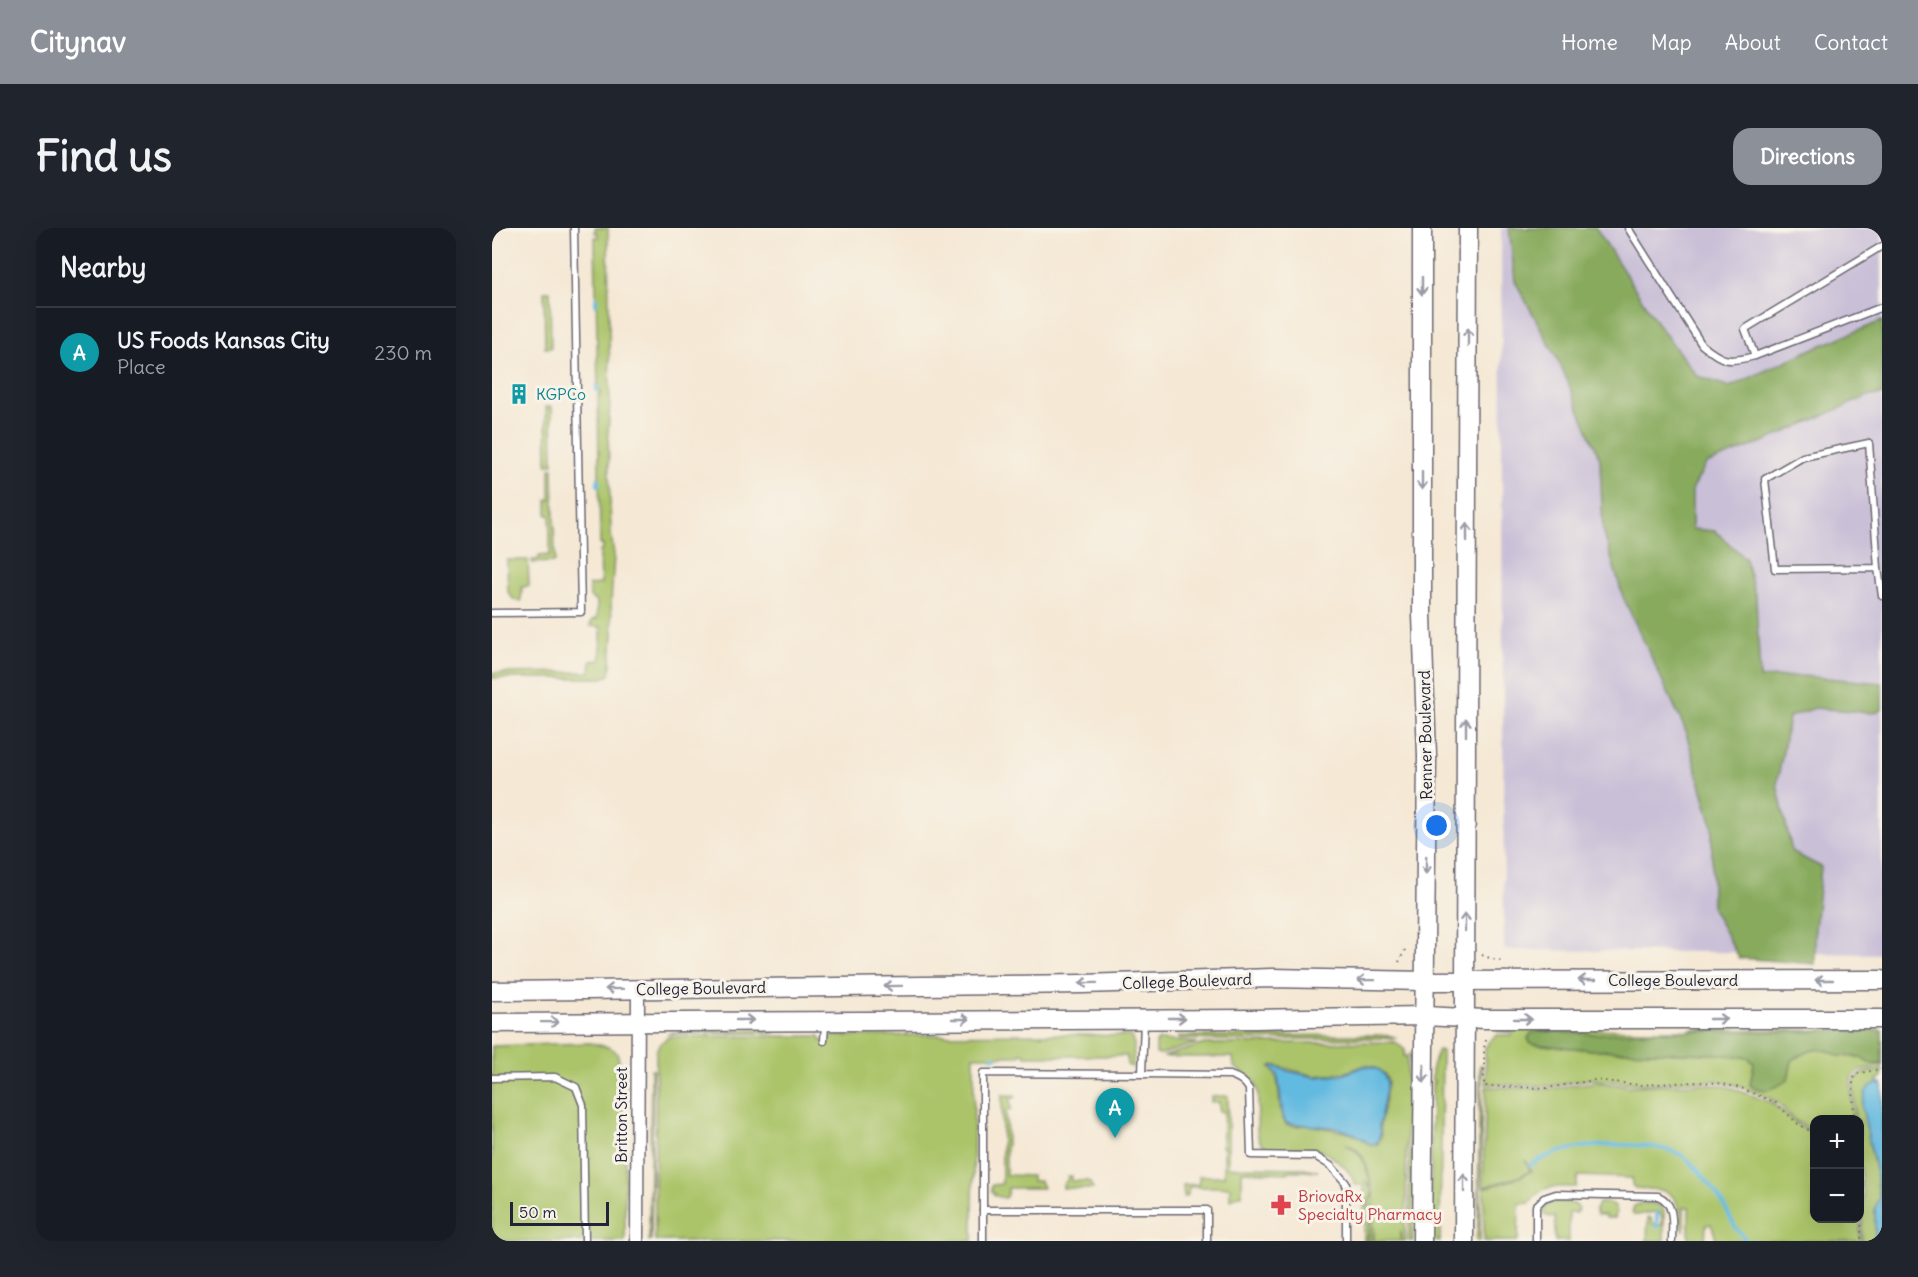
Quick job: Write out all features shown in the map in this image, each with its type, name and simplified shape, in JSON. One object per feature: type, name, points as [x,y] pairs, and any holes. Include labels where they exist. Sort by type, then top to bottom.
[{"type":"main road","name":"Renner Boulevard","points":[[1422,228],[1422,615],[1427,756],[1422,1241]]},
{"type":"main road","points":[[1464,1241],[1468,228]]},
{"type":"main road","name":"College Boulevard","points":[[492,991],[1083,984],[1272,978],[1425,981],[1882,980]]},
{"type":"main road","name":"College Boulevard","points":[[492,1023],[1424,1016],[1882,1019]]},
{"type":"street","name":"Britton Street","points":[[637,1241],[638,989]]},
{"type":"lane","points":[[492,614],[581,612],[574,228]]},
{"type":"lane","points":[[1628,228],[1702,345],[1718,358],[1737,361],[1755,356],[1865,315],[1882,306]]},
{"type":"lane","points":[[1755,356],[1745,329],[1882,246]]},
{"type":"lane","points":[[1878,568],[1775,568],[1765,479],[1803,457],[1869,443],[1882,596]]},
{"type":"lane","points":[[1142,1074],[1144,1018]]},
{"type":"lane","points":[[824,1041],[825,1020]]},
{"type":"lane","points":[[983,1241],[983,1073],[1230,1074],[1245,1083],[1250,1096],[1251,1155],[1315,1156],[1331,1166],[1346,1183],[1346,1241]]},
{"type":"lane","points":[[492,1078],[555,1077],[576,1087],[583,1105],[585,1241]]},
{"type":"lane","points":[[1536,1241],[1536,1206],[1544,1198],[1556,1194],[1658,1196],[1665,1199],[1672,1212],[1672,1241]]},
{"type":"lane","points":[[983,1210],[1207,1210],[1207,1241]]},
{"type":"path","points":[[1399,962],[1406,948]]},
{"type":"path","points":[[1482,955],[1503,961]]},
{"type":"path","points":[[1486,1040],[1484,1086],[1547,1088],[1595,1080],[1631,1085],[1718,1083],[1741,1088],[1776,1103],[1797,1123],[1810,1130]]},
{"type":"path","points":[[1854,1115],[1853,1082],[1855,1075],[1882,1069]]},
{"type":"path","points":[[1861,1223],[1861,1241]]},
{"type":"shaded area","points":[[1501,228],[1882,228],[1882,954],[1504,950]]},
{"type":"green space","points":[[595,228],[608,228],[610,405],[608,433],[611,534],[614,555],[610,675],[602,678],[492,678],[492,673],[590,672],[591,661],[601,660],[601,627],[590,626],[592,620],[597,619],[597,602],[590,597],[589,585],[601,584],[600,551],[603,550],[603,545],[600,545],[598,395],[601,392],[598,391],[595,237],[598,237],[598,233],[595,233]]},
{"type":"green space","points":[[1509,228],[1596,228],[1659,326],[1697,376],[1730,387],[1812,349],[1882,321],[1882,395],[1868,396],[1768,440],[1706,464],[1692,490],[1692,529],[1715,531],[1745,558],[1756,598],[1760,678],[1803,676],[1882,683],[1882,710],[1874,713],[1815,708],[1789,717],[1777,784],[1792,852],[1821,867],[1815,929],[1815,964],[1739,958],[1712,908],[1712,826],[1685,729],[1623,597],[1603,530],[1600,459],[1562,368],[1515,281]]},
{"type":"green space","points":[[544,291],[550,291],[551,348],[545,348]]},
{"type":"green space","points":[[546,407],[552,407],[553,464],[547,464]]},
{"type":"green space","points":[[550,468],[553,468],[555,562],[532,563],[532,560],[538,560],[539,556],[550,555],[550,515],[547,515],[547,500],[550,500]]},
{"type":"green space","points":[[507,560],[528,560],[529,586],[522,587],[521,601],[514,600],[508,592]]},
{"type":"green space","points":[[1506,1029],[1683,1030],[1683,1033],[1595,1034],[1541,1031],[1528,1038],[1533,1044],[1593,1050],[1716,1054],[1749,1058],[1754,1064],[1750,1085],[1760,1089],[1774,1087],[1788,1079],[1792,1060],[1818,1049],[1839,1056],[1861,1057],[1875,1065],[1882,1064],[1882,1067],[1859,1071],[1853,1076],[1851,1083],[1853,1115],[1810,1115],[1810,1130],[1769,1098],[1739,1086],[1717,1081],[1643,1084],[1590,1079],[1551,1086],[1486,1084],[1485,1047],[1497,1035],[1512,1035],[1512,1032],[1496,1031]]},
{"type":"green space","points":[[1692,1029],[1823,1030],[1689,1033]]},
{"type":"green space","points":[[768,1030],[774,1033],[667,1034],[680,1031]]},
{"type":"green space","points":[[1882,1030],[1882,1064],[1870,1064],[1861,1057],[1839,1056],[1818,1049],[1792,1060],[1788,1079],[1774,1088],[1765,1090],[1750,1085],[1754,1064],[1749,1058],[1716,1054],[1593,1050],[1533,1044],[1528,1038],[1531,1033],[1541,1031],[1595,1034]]},
{"type":"green space","points":[[1043,1034],[1131,1036],[1134,1044],[1133,1065],[1132,1067],[1127,1065],[1127,1056],[1026,1056],[1020,1053],[1017,1056],[974,1056],[973,1241],[655,1241],[656,1051],[668,1037],[820,1036],[821,1041],[828,1041],[828,1036]]},
{"type":"green space","points":[[1377,1035],[1397,1038],[1178,1039],[1178,1036]]},
{"type":"green space","points":[[1159,1040],[1197,1043],[1156,1054],[1156,1043]]},
{"type":"green space","points":[[1395,1042],[1405,1050],[1404,1056],[1407,1056],[1406,1241],[1402,1241],[1401,1230],[1401,1241],[1374,1241],[1373,1203],[1373,1240],[1368,1241],[1369,1203],[1373,1193],[1374,1202],[1374,1195],[1366,1164],[1357,1149],[1345,1144],[1361,1157],[1368,1174],[1371,1188],[1364,1179],[1372,1193],[1368,1202],[1367,1241],[1364,1241],[1364,1185],[1354,1185],[1347,1170],[1325,1153],[1308,1148],[1268,1148],[1262,1144],[1257,1128],[1257,1089],[1252,1079],[1234,1067],[1233,1057],[1163,1057],[1204,1044]],"holes":[[[1273,1065],[1315,1076],[1344,1073],[1366,1065],[1383,1072],[1388,1082],[1378,1144],[1371,1146],[1358,1136],[1346,1132],[1309,1125],[1286,1124],[1282,1118],[1277,1080],[1270,1067]]]},
{"type":"green space","points":[[590,1043],[608,1047],[616,1052],[619,1062],[618,1070],[621,1069],[625,1084],[625,1241],[492,1241],[492,1046]]},
{"type":"green space","points":[[1438,1050],[1442,1051],[1440,1241],[1430,1241],[1432,1083],[1434,1083],[1432,1066]]},
{"type":"green space","points":[[1410,1053],[1415,1078],[1413,1241],[1409,1241]]},
{"type":"green space","points":[[1480,1065],[1482,1065],[1480,1241],[1476,1241],[1478,1225]]},
{"type":"green space","points":[[651,1069],[653,1069],[651,1241],[649,1241]]},
{"type":"green space","points":[[1882,1070],[1882,1077],[1871,1087],[1864,1116],[1855,1115],[1854,1083],[1858,1076]]},
{"type":"green space","points":[[1594,1082],[1629,1086],[1719,1085],[1772,1103],[1810,1132],[1810,1223],[1860,1223],[1860,1241],[1717,1241],[1711,1224],[1706,1225],[1705,1241],[1689,1241],[1689,1207],[1684,1207],[1684,1231],[1679,1220],[1682,1212],[1673,1196],[1668,1193],[1657,1189],[1635,1188],[1632,1185],[1632,1178],[1578,1176],[1576,1187],[1545,1189],[1530,1203],[1519,1204],[1518,1241],[1484,1241],[1484,1188],[1513,1180],[1532,1171],[1525,1160],[1530,1171],[1518,1177],[1483,1187],[1486,1087],[1551,1089]]},
{"type":"green space","points":[[1002,1095],[1015,1095],[1015,1098],[1010,1098],[1011,1110],[1006,1110],[1006,1175],[1032,1176],[1032,1181],[1040,1181],[1043,1188],[1008,1188],[1005,1198],[994,1194],[991,1188],[992,1185],[1002,1184]]},
{"type":"green space","points":[[1211,1096],[1228,1096],[1228,1167],[1304,1168],[1318,1171],[1288,1171],[1288,1173],[1242,1171],[1242,1195],[1237,1195],[1230,1200],[1230,1187],[1189,1187],[1188,1195],[1184,1197],[1183,1185],[1199,1184],[1199,1176],[1224,1176],[1224,1147],[1222,1147],[1224,1112],[1219,1111],[1219,1102],[1211,1102]]},
{"type":"green space","points":[[1864,1116],[1879,1198],[1875,1209],[1875,1241],[1862,1241]]},
{"type":"green space","points":[[1068,1176],[1072,1176],[1072,1181],[1089,1181],[1093,1189],[1063,1188]]},
{"type":"green space","points":[[1571,1203],[1579,1209],[1577,1213],[1569,1213],[1569,1241],[1555,1241],[1555,1217],[1546,1216],[1544,1212],[1547,1204]]},
{"type":"green space","points":[[1599,1203],[1609,1203],[1614,1206],[1617,1211],[1615,1218],[1597,1215],[1595,1209]]},
{"type":"green space","points":[[1653,1203],[1662,1208],[1664,1211],[1664,1241],[1647,1241],[1648,1217],[1651,1218],[1653,1224],[1662,1225],[1662,1217],[1659,1212],[1634,1215],[1632,1212],[1634,1206]]},
{"type":"water","points":[[1365,1066],[1381,1071],[1387,1083],[1377,1143],[1370,1144],[1355,1134],[1338,1128],[1286,1123],[1278,1077],[1271,1067],[1315,1077],[1342,1075]]},
{"type":"water","points":[[1878,1082],[1882,1083],[1882,1241],[1875,1241],[1875,1209],[1879,1198],[1862,1107],[1869,1087]]},
{"type":"waterway","points":[[596,298],[596,304]]},
{"type":"waterway","points":[[597,386],[597,391]]},
{"type":"waterway","points":[[598,479],[598,485]]},
{"type":"waterway","points":[[1530,1165],[1559,1152],[1588,1146],[1644,1146],[1677,1153],[1688,1160],[1708,1182],[1722,1201],[1736,1228],[1747,1241]]},
{"type":"waterway","points":[[1657,1213],[1657,1227]]},
{"type":"place","name":"KGPCo","points":[[519,394]]},
{"type":"place","name":"US Foods Kansas City","points":[[1115,1138]]},
{"type":"place","name":"BriovaRx Specialty Pharmacy","points":[[1281,1205]]}]
